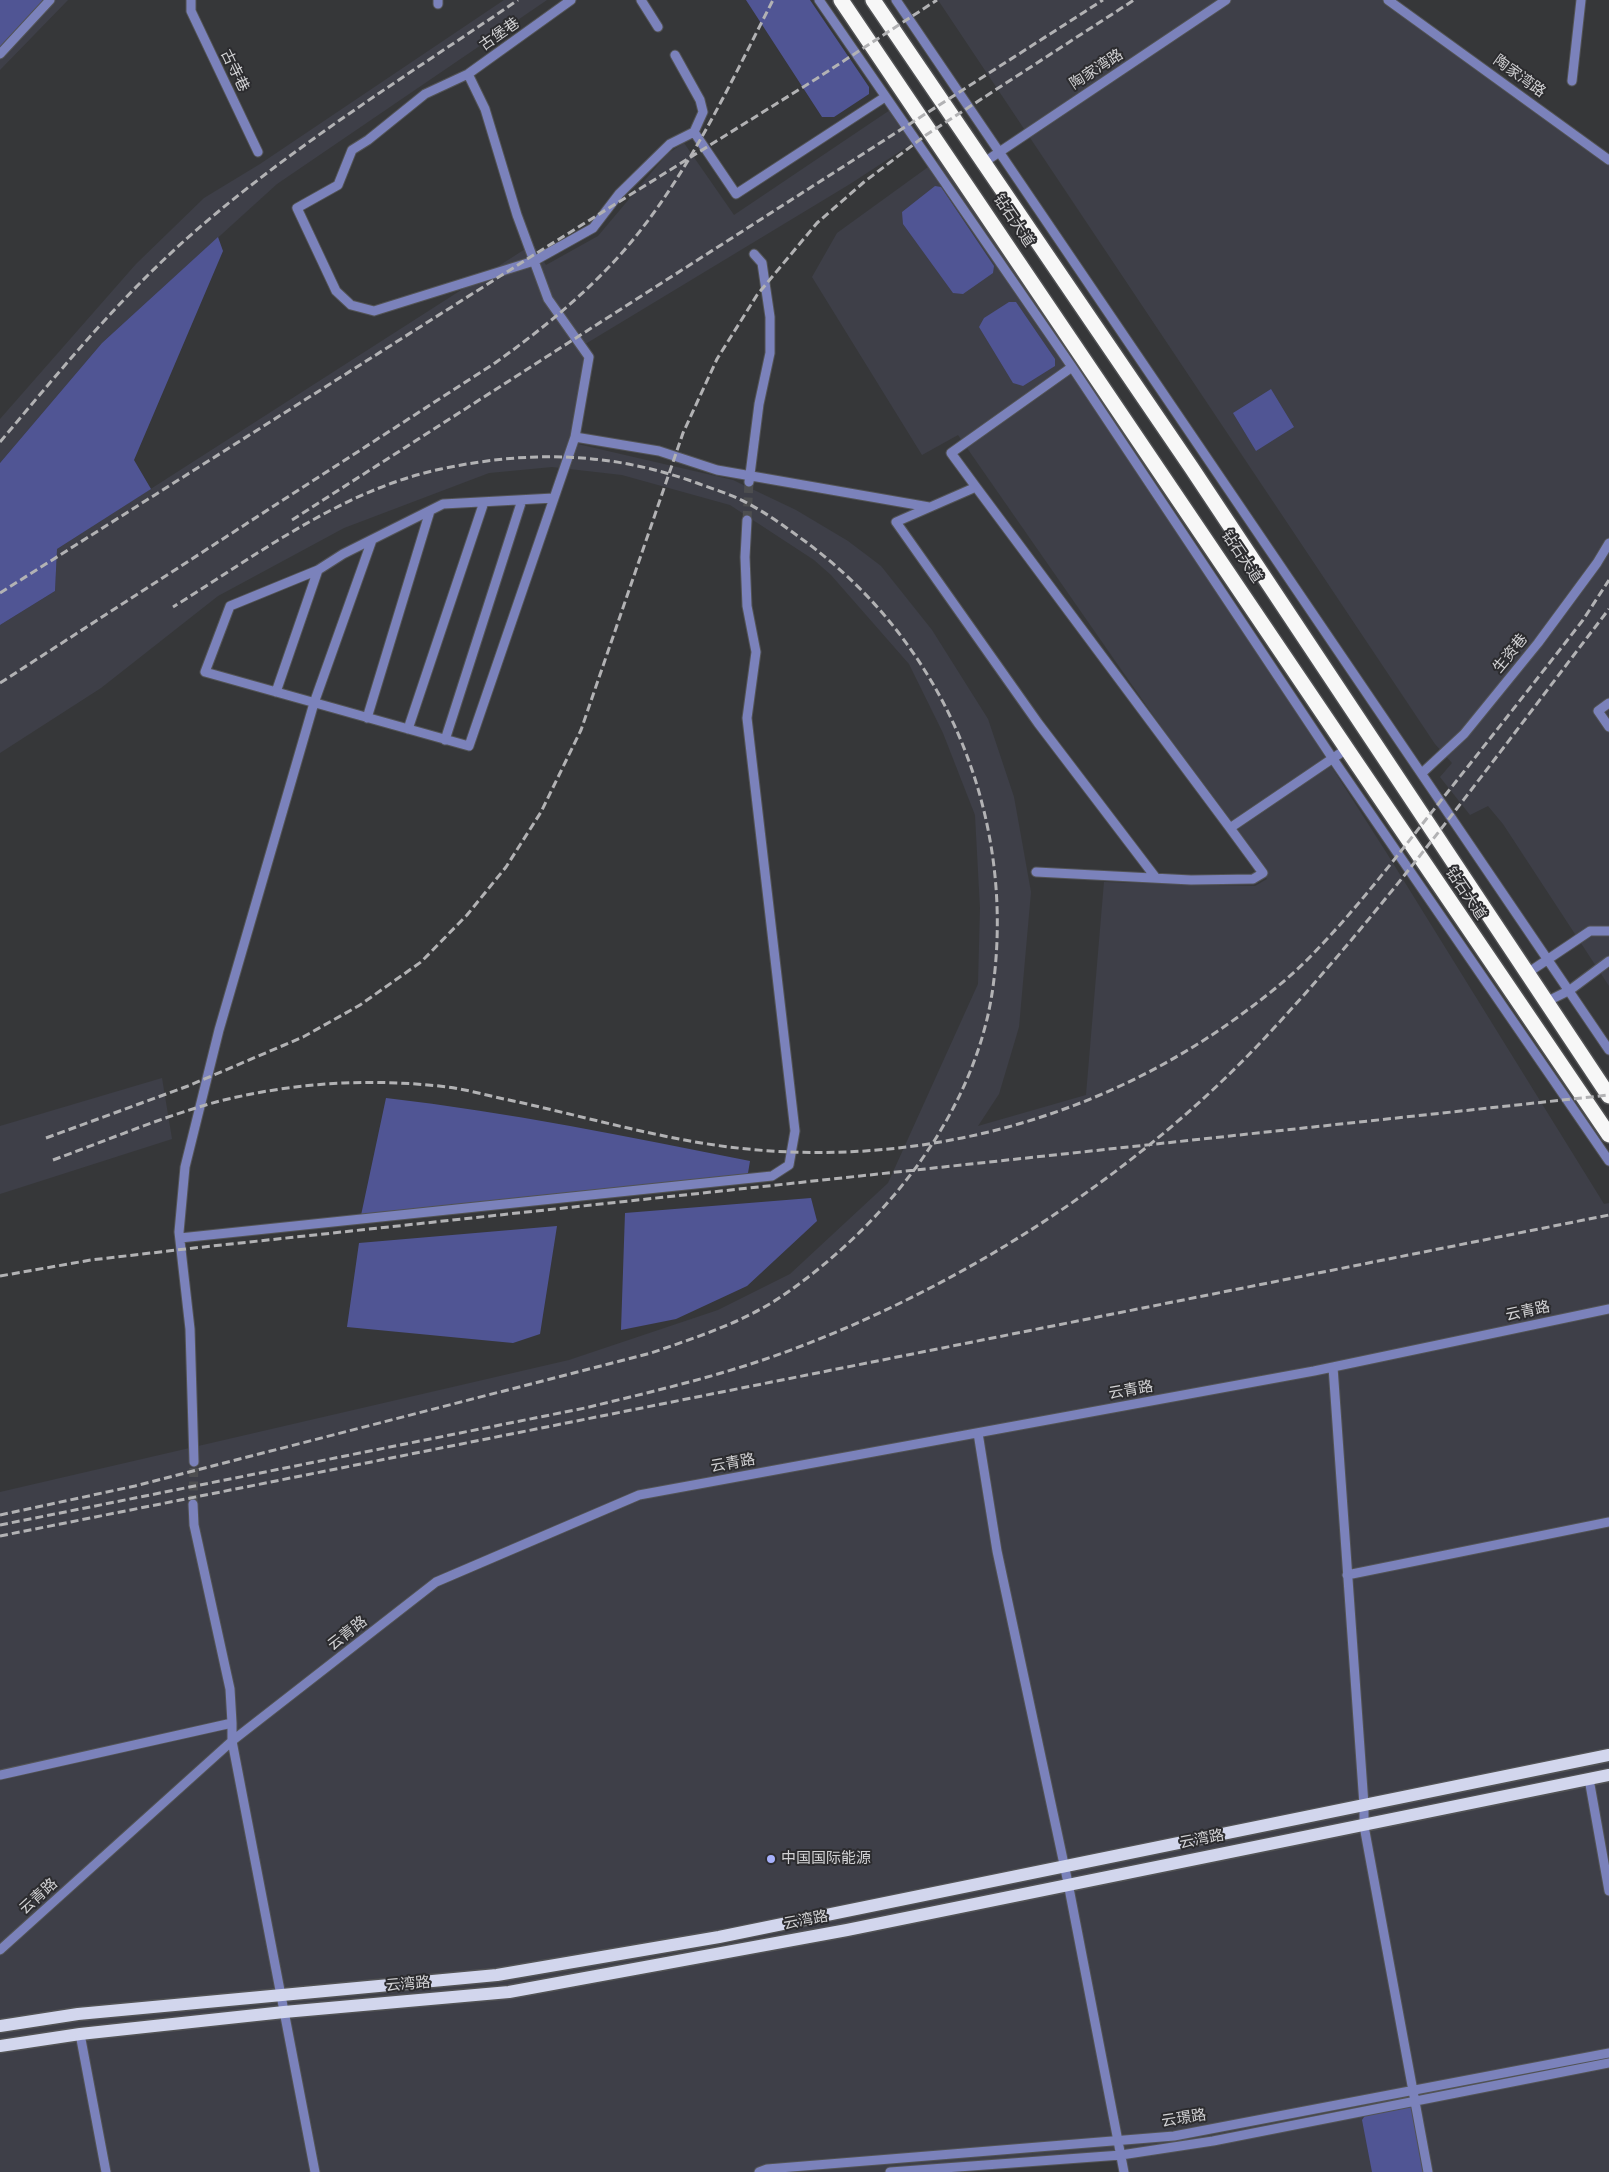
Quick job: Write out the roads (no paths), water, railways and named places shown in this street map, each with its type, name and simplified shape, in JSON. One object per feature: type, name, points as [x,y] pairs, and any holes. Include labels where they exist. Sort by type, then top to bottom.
[{"type":"highway","name":"钻石大道","points":[[841,0],[1067,331],[1348,748],[1401,830],[1609,1135]]},
{"type":"highway","name":"钻石大道","points":[[873,0],[1548,1001],[1609,1096]]},
{"type":"main road","name":"云湾路","points":[[0,2026],[78,2014],[497,1975],[719,1936],[1609,1755]]},
{"type":"main road","name":"云湾路","points":[[0,2046],[80,2034],[284,2012],[509,1992],[847,1930],[1068,1883],[1364,1826],[1609,1774]]},
{"type":"street","points":[[0,54],[50,0]]},
{"type":"street","name":"古寺巷","points":[[191,0],[191,11],[258,152]]},
{"type":"street","name":"古堡巷","points":[[534,261],[374,311],[351,305],[336,291],[297,208],[338,185],[352,150],[425,94],[468,74],[571,0]]},
{"type":"street","points":[[641,0],[658,27]]},
{"type":"street","points":[[819,0],[1072,367],[1333,759],[1609,1161]]},
{"type":"street","points":[[896,0],[1609,1050]]},
{"type":"street","name":"陶家湾路","points":[[983,163],[1226,0]]},
{"type":"street","name":"陶家湾路","points":[[1388,0],[1609,160]]},
{"type":"street","points":[[1572,81],[1581,0]]},
{"type":"street","points":[[534,261],[593,228],[619,194],[670,144],[694,132],[703,112],[700,100],[675,55]]},
{"type":"street","points":[[468,74],[486,109],[517,215],[548,299],[589,357],[575,436],[554,498],[469,746],[205,672],[230,606],[318,570],[443,504],[554,498]]},
{"type":"street","points":[[694,132],[736,194],[886,97]]},
{"type":"street","points":[[1037,241],[1052,230]]},
{"type":"street","points":[[749,480],[759,404],[770,353],[770,317],[762,263],[754,254]]},
{"type":"street","points":[[1053,340],[1067,331]]},
{"type":"street","points":[[1036,872],[1156,878],[1253,879],[1263,873],[951,453],[1072,367]]},
{"type":"street","points":[[575,436],[659,450],[749,480],[929,507]]},
{"type":"street","points":[[1154,490],[1168,481]]},
{"type":"street","points":[[976,487],[896,522],[1038,723],[1156,878]]},
{"type":"street","points":[[445,740],[522,500]]},
{"type":"street","points":[[408,729],[484,502]]},
{"type":"street","points":[[368,718],[430,511]]},
{"type":"street","points":[[180,1238],[772,1176],[789,1165],[795,1131],[747,718],[756,652],[748,606],[745,556],[747,520]]},
{"type":"street","points":[[194,1462],[190,1329],[180,1238],[185,1167],[219,1030],[314,703],[372,540]]},
{"type":"street","name":"生资巷","points":[[1422,773],[1464,734],[1526,658],[1597,563],[1609,543]]},
{"type":"street","points":[[276,692],[318,570]]},
{"type":"street","points":[[1609,703],[1598,711],[1609,727]]},
{"type":"street","points":[[1230,828],[1348,748]]},
{"type":"street","points":[[1528,972],[1590,931],[1609,931]]},
{"type":"street","points":[[1548,1001],[1570,990],[1609,961]]},
{"type":"street","name":"云青路","points":[[0,1950],[232,1741],[436,1582],[639,1495],[1333,1367],[1609,1309]]},
{"type":"street","points":[[1333,1367],[1364,1826],[1428,2172]]},
{"type":"street","points":[[978,1433],[997,1551],[1065,1867],[1124,2172]]},
{"type":"street","points":[[193,1504],[194,1525],[230,1690],[232,1741],[315,2172]]},
{"type":"street","points":[[1347,1575],[1609,1522]]},
{"type":"street","points":[[0,1775],[232,1723]]},
{"type":"street","points":[[1589,1779],[1609,1891]]},
{"type":"street","points":[[80,2034],[106,2172]]},
{"type":"street","name":"云璟路","points":[[759,2172],[1174,2136],[1609,2053]]},
{"type":"street","name":"云璟路","points":[[890,2172],[1121,2155],[1213,2141],[1609,2063]]},
{"type":"tunnel","points":[[747,520],[749,482]]},
{"type":"tunnel","points":[[193,1504],[194,1462]]},
{"type":"railway","points":[[0,442],[111,313],[184,241],[263,176],[305,145],[518,0]]},
{"type":"railway","points":[[0,683],[495,363],[566,308],[605,271],[631,242],[678,177],[718,107],[773,0]]},
{"type":"railway","points":[[0,593],[532,256],[816,79],[937,0]]},
{"type":"railway","points":[[292,520],[1103,0]]},
{"type":"railway","points":[[46,1138],[188,1086],[303,1037],[360,1005],[421,962],[467,915],[506,867],[541,812],[581,730],[683,433],[717,359],[757,295],[817,223],[864,182],[926,135],[1134,0]]},
{"type":"railway","points":[[0,1515],[135,1486],[651,1353],[720,1328],[754,1313],[785,1294],[822,1266],[858,1234],[891,1199],[920,1161],[946,1121],[968,1078],[983,1033],[993,987],[997,923],[993,861],[981,800],[961,741],[934,685],[899,634],[858,587],[810,545],[784,526],[737,498],[665,473],[602,460],[538,457],[506,459],[441,469],[369,492],[335,508],[301,526],[173,607]]},
{"type":"railway","points":[[53,1160],[157,1121],[220,1101],[305,1086],[362,1082],[448,1087],[667,1137],[760,1150],[831,1152],[901,1148],[971,1136],[1039,1118],[1104,1093],[1168,1062],[1238,1017],[1304,963],[1322,945],[1404,848],[1583,620],[1609,580]]},
{"type":"railway","points":[[0,1525],[585,1408],[696,1380],[777,1355],[866,1319],[928,1289],[989,1256],[1048,1219],[1105,1179],[1160,1136],[1212,1091],[1260,1043],[1307,992],[1396,885],[1609,609]]},
{"type":"railway","points":[[0,1276],[91,1260],[194,1248],[1609,1095]]},
{"type":"railway","points":[[0,1536],[1609,1215]]},
{"type":"place","name":"中国国际能源","points":[[771,1859]]}]
